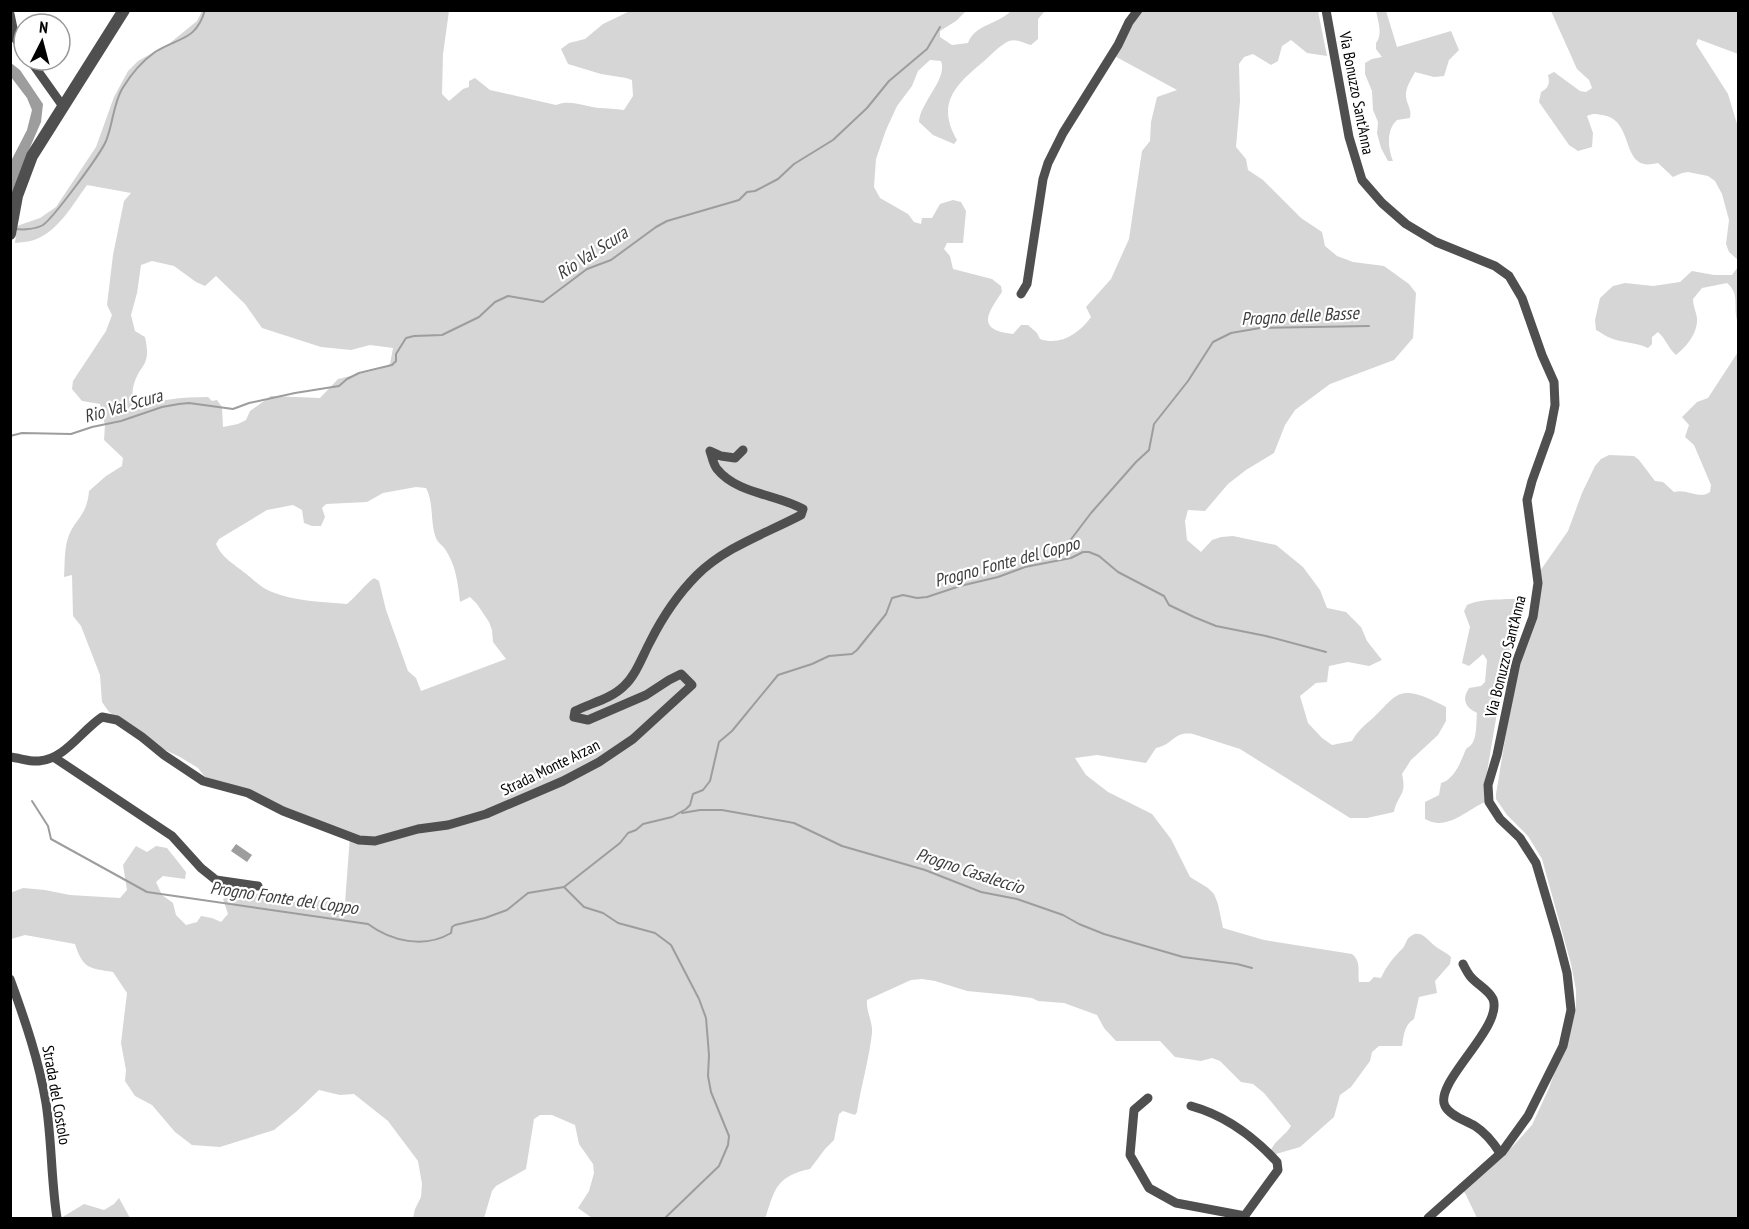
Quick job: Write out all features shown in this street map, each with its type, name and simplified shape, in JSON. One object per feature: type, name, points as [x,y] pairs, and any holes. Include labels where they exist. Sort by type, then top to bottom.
[{"type":"street","points":[[11,230],[17,196],[32,156],[124,10]]},
{"type":"street","points":[[1021,294],[1027,284],[1043,179],[1048,163],[1138,10]]},
{"type":"street","name":"Via Bonuzzo Sant'Anna","points":[[1326,10],[1349,137],[1362,180],[1382,203],[1406,224],[1436,242],[1495,266],[1509,276],[1522,298],[1554,382],[1555,405],[1550,431],[1527,500],[1536,558],[1537,594],[1533,617],[1516,663],[1497,755],[1488,785],[1489,802],[1500,819],[1520,838],[1536,863],[1567,973],[1572,1010],[1563,1046],[1528,1116],[1500,1153],[1428,1218]]},
{"type":"street","points":[[38,72],[63,105]]},
{"type":"street","name":"Strada Monte Arzan","points":[[55,758],[90,724],[102,717],[117,720],[164,756],[203,781],[249,794],[284,811],[358,840],[375,842],[418,829],[448,825],[486,814],[530,795],[598,762],[625,745],[692,685],[681,674],[646,695],[588,720],[574,717],[575,711],[609,697],[624,686],[638,668],[663,618],[699,572],[743,543],[801,515],[803,509],[792,503],[734,484],[716,468],[710,451],[721,456],[735,458],[743,450]]},
{"type":"street","points":[[10,757],[37,762],[55,758],[172,836],[216,880],[258,886]]},
{"type":"street","points":[[1463,964],[1469,975],[1493,1000],[1494,1008],[1474,1048],[1445,1089],[1444,1105],[1450,1112],[1491,1138],[1500,1153]]},
{"type":"street","name":"Strada del Costolo","points":[[10,979],[31,1039],[46,1103],[57,1218]]},
{"type":"street","points":[[1148,1098],[1134,1110],[1130,1155],[1149,1188],[1176,1203],[1244,1217],[1278,1170],[1277,1162],[1226,1119],[1191,1106]]},
{"type":"shaded area","points":[[202,11],[449,11],[443,54],[442,94],[449,101],[463,89],[469,87],[469,81],[475,78],[490,90],[556,105],[573,103],[624,110],[633,96],[632,80],[568,64],[561,49],[569,43],[585,39],[603,24],[630,11],[966,11],[956,21],[940,31],[940,37],[952,45],[968,43],[981,28],[1011,11],[1045,11],[1038,19],[1038,39],[1031,45],[1015,40],[1009,41],[973,70],[957,87],[952,96],[948,116],[957,140],[954,144],[933,135],[919,122],[924,107],[941,75],[941,61],[930,60],[918,71],[912,86],[897,106],[886,130],[876,159],[874,187],[880,198],[908,214],[914,222],[921,224],[922,218],[932,218],[940,204],[953,200],[961,202],[966,211],[963,243],[947,243],[944,249],[950,256],[953,269],[992,279],[1001,286],[1002,292],[989,314],[989,325],[1001,332],[1013,334],[1021,325],[1028,325],[1040,339],[1055,341],[1062,340],[1081,329],[1091,317],[1086,307],[1111,279],[1129,239],[1142,151],[1150,141],[1151,122],[1157,97],[1177,90],[1109,53],[1132,11],[1318,11],[1327,56],[1307,53],[1291,40],[1282,46],[1278,61],[1271,65],[1253,54],[1244,57],[1239,64],[1240,101],[1236,147],[1246,159],[1248,170],[1263,180],[1301,218],[1322,232],[1325,246],[1337,256],[1353,262],[1384,266],[1409,284],[1416,293],[1413,338],[1394,360],[1330,384],[1295,410],[1285,425],[1274,453],[1228,484],[1205,511],[1188,510],[1185,521],[1187,540],[1201,552],[1212,540],[1221,537],[1233,536],[1276,545],[1303,567],[1320,590],[1327,608],[1346,612],[1361,627],[1367,641],[1382,660],[1369,666],[1348,662],[1329,666],[1327,682],[1316,683],[1300,696],[1308,723],[1332,745],[1352,741],[1391,700],[1402,694],[1416,694],[1446,707],[1446,721],[1438,735],[1411,760],[1402,774],[1403,791],[1394,812],[1367,818],[1350,818],[1240,749],[1193,734],[1181,734],[1167,744],[1156,748],[1146,763],[1097,755],[1075,758],[1086,775],[1108,792],[1152,814],[1171,839],[1190,877],[1214,894],[1223,928],[1264,940],[1352,954],[1358,964],[1359,982],[1369,982],[1374,977],[1381,978],[1408,939],[1415,934],[1424,936],[1449,955],[1450,964],[1435,981],[1437,993],[1419,997],[1414,1019],[1406,1027],[1402,1046],[1379,1046],[1372,1052],[1370,1061],[1351,1087],[1340,1095],[1334,1117],[1300,1147],[1276,1154],[1271,1150],[1291,1126],[1264,1093],[1253,1084],[1241,1082],[1220,1061],[1212,1058],[1201,1061],[1175,1057],[1160,1041],[1116,1041],[1104,1028],[1097,1015],[1064,1003],[967,991],[922,979],[911,980],[867,1000],[872,1033],[857,1112],[855,1115],[843,1111],[839,1114],[834,1140],[810,1169],[791,1175],[779,1184],[764,1218],[592,1218],[578,1208],[589,1191],[594,1173],[593,1164],[579,1144],[575,1125],[552,1115],[540,1115],[534,1119],[526,1169],[496,1186],[492,1191],[484,1218],[413,1218],[421,1197],[422,1184],[418,1161],[388,1121],[354,1094],[340,1095],[319,1090],[274,1130],[220,1147],[192,1145],[175,1132],[152,1105],[135,1096],[125,1081],[126,1070],[121,1043],[127,993],[113,972],[88,966],[81,958],[75,944],[25,935],[11,939],[10,893],[23,888],[70,895],[120,898],[127,890],[123,865],[136,846],[147,852],[156,846],[167,848],[186,872],[185,879],[163,876],[156,882],[162,895],[173,903],[176,915],[186,925],[197,922],[201,916],[221,922],[228,914],[223,899],[238,893],[246,892],[300,901],[310,899],[345,903],[350,836],[208,781],[198,768],[157,746],[109,712],[102,702],[100,675],[81,626],[73,616],[72,575],[64,577],[65,552],[71,532],[86,507],[89,491],[122,466],[123,458],[104,440],[105,425],[100,404],[82,401],[72,389],[73,381],[106,331],[112,315],[107,305],[113,255],[124,201],[131,193],[87,185],[64,217],[50,231],[34,240],[15,243],[17,226],[40,218],[56,207],[96,147],[114,97],[128,71],[138,61],[170,43],[197,21]],"holes":[[[152,261],[174,266],[205,286],[216,276],[245,304],[262,328],[321,347],[351,350],[370,345],[393,348],[390,364],[380,369],[338,379],[320,398],[271,396],[250,411],[246,420],[223,427],[222,407],[217,400],[212,401],[208,397],[170,400],[132,408],[133,388],[146,360],[147,347],[145,337],[135,331],[131,315],[141,265]],[[416,487],[426,488],[434,532],[452,562],[460,602],[470,597],[477,604],[489,622],[493,642],[506,659],[421,691],[416,678],[408,671],[386,610],[379,581],[374,578],[347,604],[290,597],[261,586],[225,557],[216,544],[219,539],[267,510],[293,505],[302,510],[304,523],[321,526],[325,517],[322,508],[326,504],[367,502],[383,493]]]},
{"type":"shaded area","points":[[1376,11],[1386,11],[1397,47],[1451,31],[1459,50],[1449,60],[1444,76],[1434,77],[1415,72],[1406,94],[1410,118],[1397,120],[1391,129],[1389,145],[1393,161],[1388,161],[1381,148],[1377,133],[1378,122],[1373,110],[1372,91],[1365,74],[1365,63],[1382,57],[1376,49],[1380,32]]},
{"type":"shaded area","points":[[1551,11],[1738,11],[1738,54],[1698,39],[1696,44],[1728,94],[1738,127],[1738,260],[1729,252],[1726,244],[1729,220],[1722,194],[1715,181],[1708,176],[1688,172],[1673,177],[1658,163],[1639,162],[1634,158],[1617,122],[1602,115],[1587,116],[1593,133],[1592,147],[1578,151],[1569,145],[1539,102],[1541,92],[1548,85],[1548,75],[1554,72],[1580,91],[1586,92],[1592,88],[1589,80],[1577,69]]},
{"type":"shaded area","points":[[11,63],[12,72],[21,72],[43,104],[41,122],[25,159],[11,220],[11,161],[27,130],[32,110],[27,98],[11,77]]},
{"type":"shaded area","points":[[1738,267],[1738,323],[1734,292],[1727,283],[1702,288],[1693,299],[1697,318],[1696,329],[1688,343],[1676,355],[1658,332],[1652,337],[1652,344],[1648,348],[1613,339],[1596,330],[1595,320],[1600,298],[1613,286],[1625,283],[1653,286],[1680,282],[1692,271],[1732,275]]},
{"type":"shaded area","points":[[1738,352],[1738,1218],[1477,1218],[1465,1193],[1461,1190],[1513,1146],[1532,1125],[1549,1088],[1576,1008],[1576,990],[1571,964],[1542,859],[1528,836],[1507,815],[1496,799],[1512,697],[1540,571],[1568,531],[1595,466],[1609,455],[1634,456],[1655,481],[1663,482],[1674,492],[1684,491],[1702,495],[1710,492],[1711,485],[1694,445],[1685,437],[1689,425],[1682,417],[1697,402],[1708,398]]},
{"type":"shaded area","points":[[1527,597],[1521,623],[1509,655],[1500,695],[1485,784],[1485,802],[1449,821],[1441,823],[1425,819],[1425,802],[1439,795],[1441,783],[1454,774],[1475,736],[1477,713],[1470,709],[1465,696],[1469,688],[1481,686],[1485,682],[1487,660],[1483,654],[1469,666],[1462,663],[1470,627],[1464,611],[1467,605],[1474,603]]},
{"type":"shaded area","points":[[236,844],[252,855],[247,862],[231,851]]},
{"type":"shaded area","points":[[119,1198],[130,1218],[61,1218],[84,1204],[104,1210]]},
{"type":"waterway","points":[[16,229],[30,229],[43,225],[49,220],[86,172],[106,141],[119,95],[129,78],[155,52],[192,33],[197,28],[205,10]]},
{"type":"waterway","name":"Rio Val Scura","points":[[10,436],[22,433],[71,434],[162,407],[189,403],[233,409],[249,403],[295,393],[339,386],[359,373],[392,365],[406,338],[442,335],[479,317],[495,302],[508,296],[543,302],[587,269],[611,260],[667,221],[739,200],[747,192],[755,191],[778,179],[794,164],[833,140],[867,108],[889,81],[927,49],[940,27]]},
{"type":"waterway","name":"Progno delle Basse","points":[[1066,559],[1069,542],[1091,513],[1149,450],[1154,424],[1188,381],[1213,342],[1231,333],[1260,328],[1369,326]]},
{"type":"waterway","name":"Progno Fonte del Coppo","points":[[32,801],[48,826],[51,839],[147,892],[368,924],[397,939],[430,941],[451,933],[455,925],[507,910],[528,893],[564,887],[620,843],[628,833],[643,824],[672,817],[686,809],[690,805],[693,794],[703,790],[710,781],[719,742],[732,731],[778,675],[829,656],[852,654],[886,614],[892,598],[903,595],[917,598],[927,597],[1025,567],[1089,552],[1099,556],[1118,572],[1164,596],[1169,605],[1194,617],[1216,626],[1326,652]]},
{"type":"waterway","name":"Progno Casaleccio","points":[[682,813],[722,810],[794,823],[842,846],[925,870],[981,892],[1017,899],[1063,915],[1104,934],[1183,957],[1252,968]]},
{"type":"waterway","points":[[564,887],[584,907],[603,913],[618,923],[655,933],[671,945],[699,999],[706,1018],[708,1076],[711,1092],[729,1136],[728,1145],[719,1166],[665,1218]]}]
